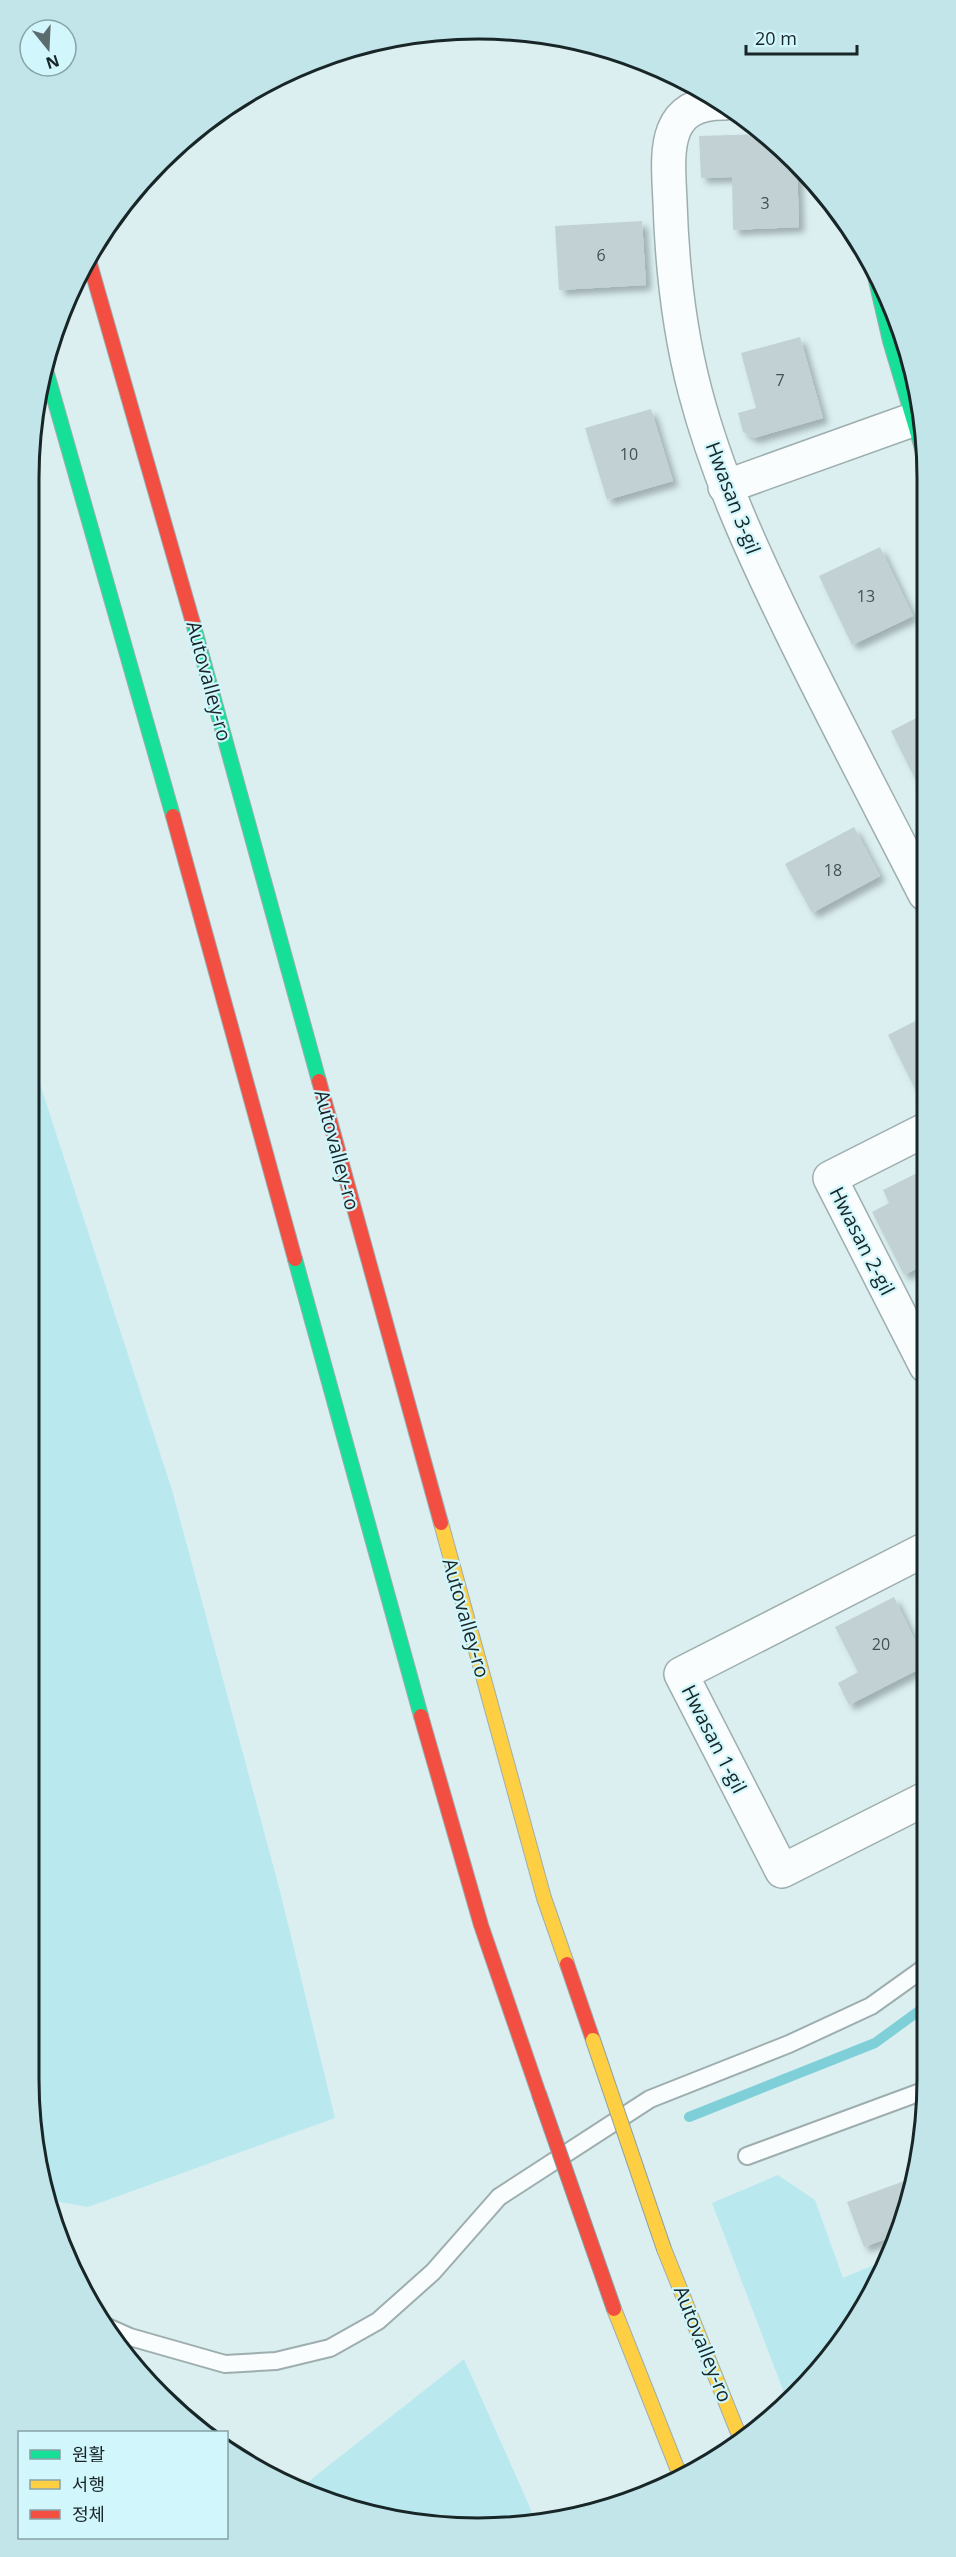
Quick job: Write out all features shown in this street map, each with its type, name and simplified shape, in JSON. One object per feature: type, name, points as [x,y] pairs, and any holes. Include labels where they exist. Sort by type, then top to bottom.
[{"type":"main road","name":"Autovalley-ro","points":[[91,270],[197,637],[544,1898],[664,2249],[738,2432]]},
{"type":"main road","points":[[891,329],[906,378]]},
{"type":"main road","points":[[50,382],[130,657],[367,1524],[478,1913],[538,2094],[614,2309],[678,2470]]},
{"type":"street","name":"Hwasan 3-gil","points":[[706,103],[682,118],[668,145],[679,312],[695,390],[725,487],[805,661],[917,878]]},
{"type":"street","points":[[725,487],[913,419]]},
{"type":"street","name":"Hwasan 2-gil","points":[[917,1134],[830,1178],[917,1348]]},
{"type":"street","name":"Hwasan 1-gil","points":[[917,1554],[681,1674],[782,1871],[917,1802]]},
{"type":"lane","points":[[120,2333],[225,2364],[276,2361],[330,2348],[378,2321],[418,2286],[499,2197],[650,2099],[789,2044],[871,2006],[917,1973]]},
{"type":"lane","points":[[747,2156],[916,2094]]},
{"type":"shaded area","points":[[39,1080],[172,1490],[280,1891],[335,2118],[88,2207],[56,2201],[47,2165],[40,2108]]},
{"type":"shaded area","points":[[778,2175],[815,2200],[843,2278],[876,2264],[843,2323],[808,2368],[784,2393],[712,2203]]},
{"type":"shaded area","points":[[464,2359],[533,2514],[478,2518],[421,2514],[364,2503],[306,2483]]},
{"type":"building","points":[[750,134],[767,148],[797,178],[799,227],[733,230],[732,177],[701,178],[699,136]]},
{"type":"building","points":[[642,221],[646,285],[559,290],[555,226]]},
{"type":"building","points":[[800,337],[823,418],[754,438],[743,432],[738,413],[756,408],[741,353]]},
{"type":"building","points":[[651,409],[673,481],[607,500],[585,428]]},
{"type":"building","points":[[880,547],[913,616],[852,645],[819,576]]},
{"type":"building","points":[[917,718],[917,783],[891,731]]},
{"type":"building","points":[[854,827],[880,876],[812,913],[785,864]]},
{"type":"building","points":[[917,1020],[916,1091],[888,1035]]},
{"type":"building","points":[[917,1173],[917,1268],[904,1275],[872,1212],[889,1203],[883,1190]]},
{"type":"building","points":[[894,1597],[917,1644],[917,1670],[849,1705],[838,1683],[858,1672],[835,1627]]},
{"type":"building","points":[[905,2181],[887,2239],[864,2247],[847,2202]]},
{"type":"waterway","points":[[689,2117],[875,2043],[917,2012]]},
{"type":"traffic: fast","points":[[882,305],[912,416]]},
{"type":"traffic: fast","points":[[49,382],[173,816]]},
{"type":"traffic: fast","points":[[193,623],[319,1081]]},
{"type":"traffic: fast","points":[[295,1259],[421,1716]]},
{"type":"traffic: slow","points":[[441,1523],[544,1898],[567,1964]]},
{"type":"traffic: slow","points":[[593,2040],[664,2249]]},
{"type":"traffic: slow","points":[[664,2249],[738,2432]]},
{"type":"traffic: slow","points":[[614,2309],[678,2470]]},
{"type":"traffic: jam","points":[[92,270],[193,623]]},
{"type":"traffic: jam","points":[[173,816],[295,1259]]},
{"type":"traffic: jam","points":[[319,1081],[441,1523]]},
{"type":"traffic: jam","points":[[421,1716],[481,1925],[539,2094]]},
{"type":"traffic: jam","points":[[567,1964],[593,2040]]},
{"type":"traffic: jam","points":[[539,2094],[614,2309]]}]
